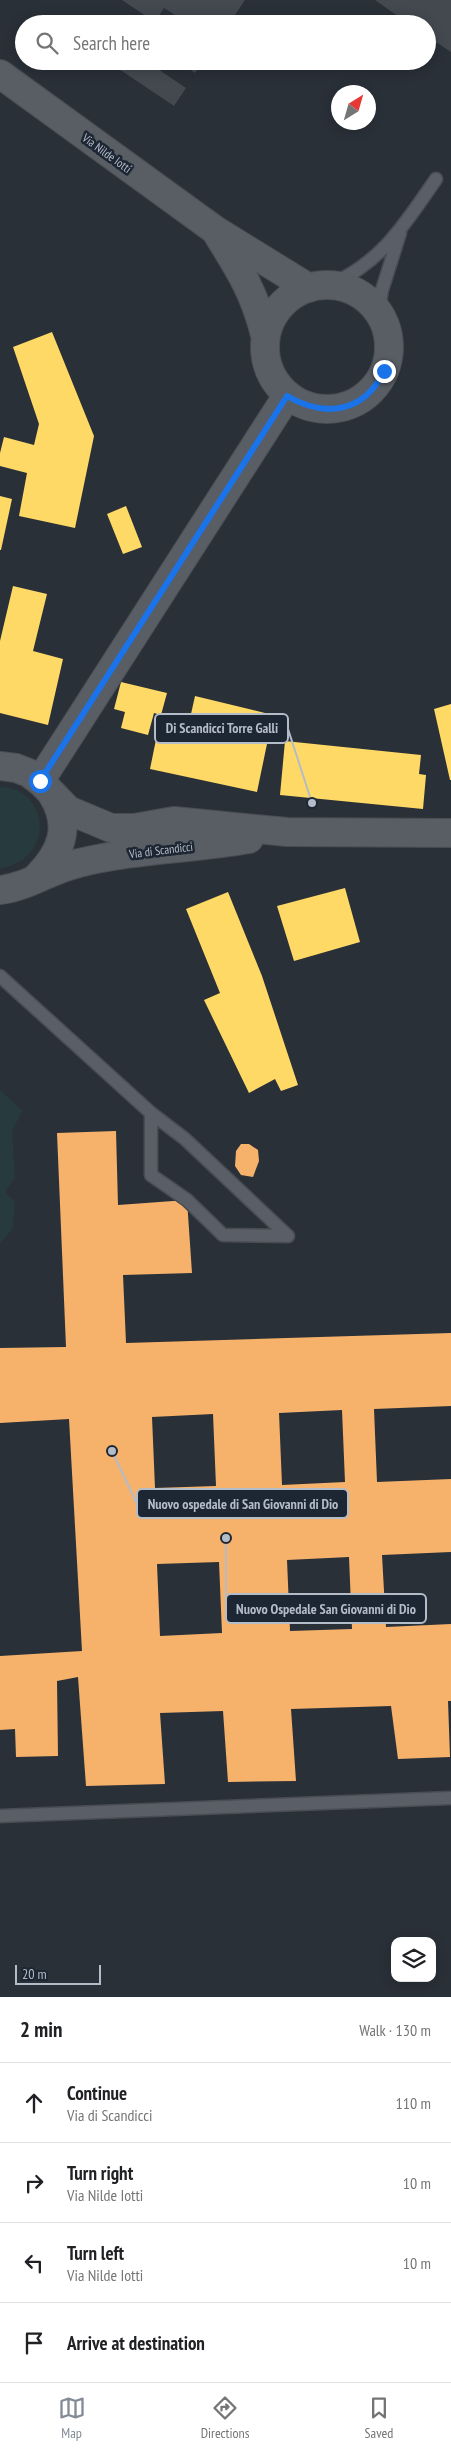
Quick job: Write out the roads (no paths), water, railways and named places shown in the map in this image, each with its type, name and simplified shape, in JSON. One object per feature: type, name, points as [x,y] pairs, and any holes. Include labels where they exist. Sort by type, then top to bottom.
[{"type":"main road","name":"Via Nilde Iotti","points":[[0,74],[215,230],[320,287]]},
{"type":"main road","name":"Via Nilde Iotti","points":[[215,230],[246,279],[258,307],[265,334],[264,350],[267,365],[275,382],[287,396],[317,409],[338,409],[356,403],[372,390],[384,371],[389,352],[387,332],[378,313],[364,297],[343,287],[320,287],[284,301],[276,311],[265,334]]},
{"type":"main road","points":[[21,884],[54,858],[62,833],[61,808],[45,786],[287,396]]},
{"type":"main road","name":"Via di Scandicci","points":[[0,766],[16,768],[45,786],[68,810],[111,828],[134,828],[174,820],[286,832],[451,833]]},
{"type":"main road","name":"Via di Scandicci","points":[[21,884],[79,863],[146,851],[230,842],[286,832]]},
{"type":"lane","points":[[320,287],[361,269],[401,230],[436,179]]},
{"type":"lane","points":[[378,313],[382,290],[401,230]]},
{"type":"lane","points":[[0,904],[21,884]]},
{"type":"lane","points":[[0,976],[152,1113],[185,1138],[288,1236],[223,1234],[187,1200],[151,1175],[152,1113]]},
{"type":"lane","points":[[0,1816],[451,1798]]},
{"type":"place","name":"Di Scandicci Torre Galli","points":[[312,803]]},
{"type":"place","name":"Nuovo ospedale di San Giovanni di Dio","points":[[112,1451]]},
{"type":"place","name":"Nuovo Ospedale San Giovanni di Dio","points":[[226,1538]]}]
